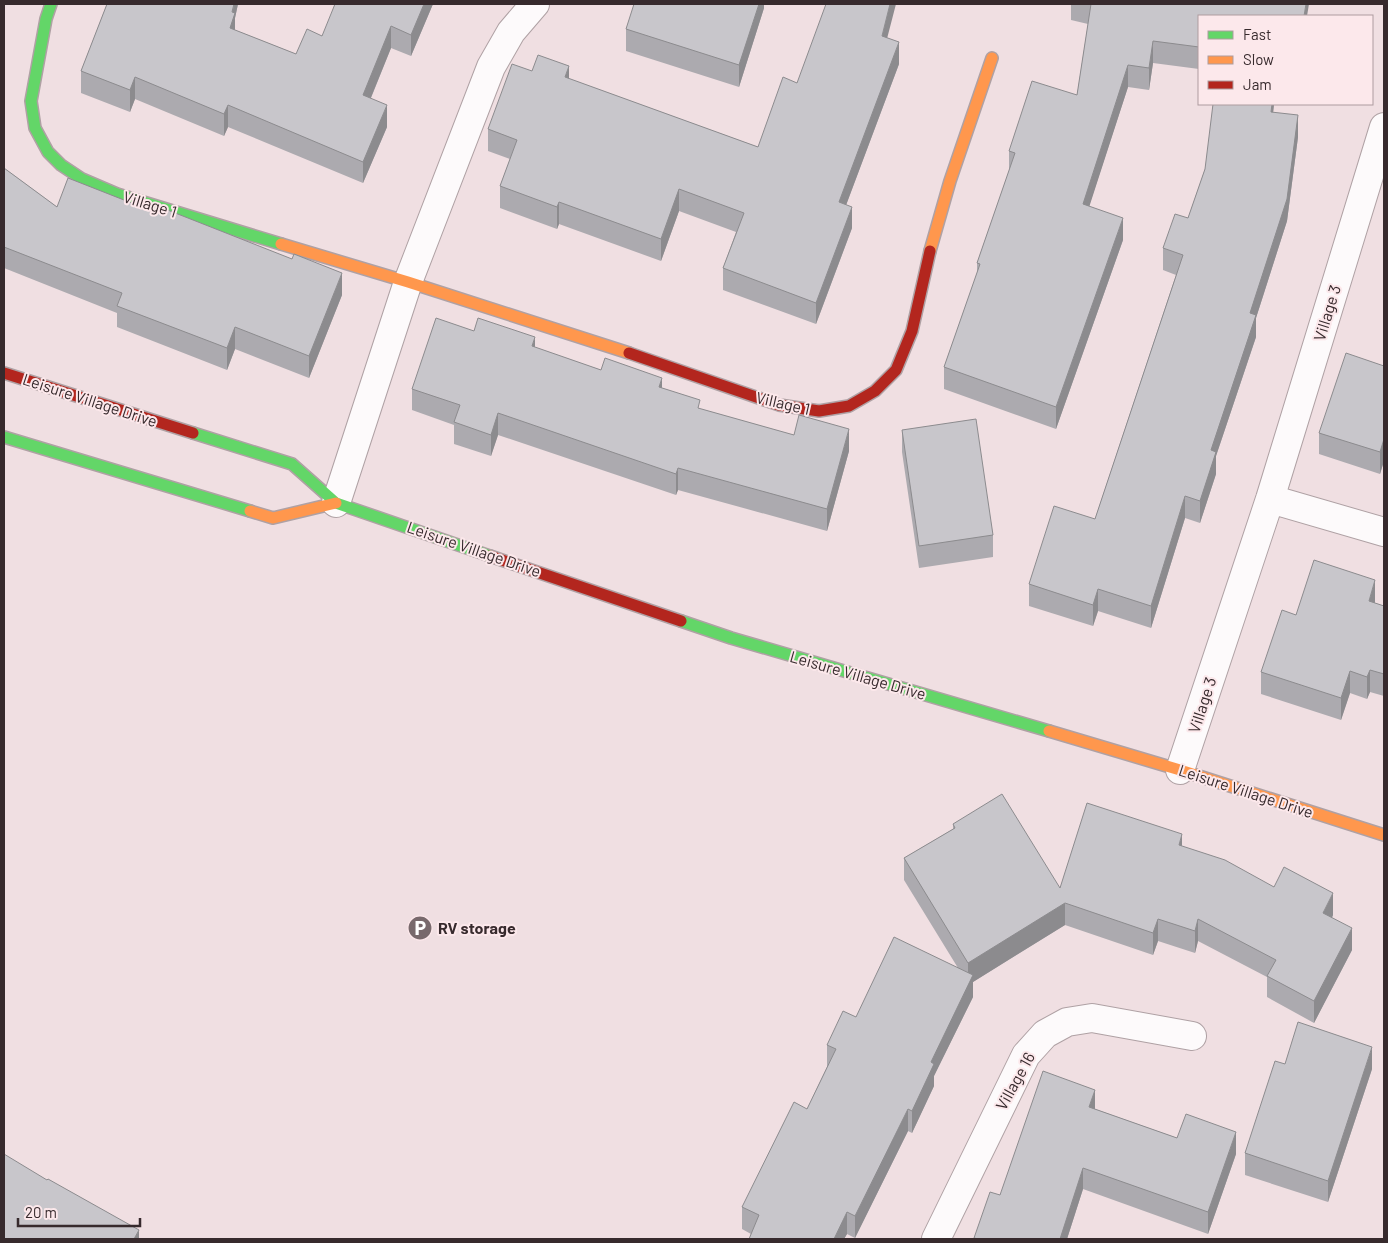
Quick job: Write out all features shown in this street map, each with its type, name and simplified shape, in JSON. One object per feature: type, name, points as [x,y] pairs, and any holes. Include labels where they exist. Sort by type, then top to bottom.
[{"type":"street","name":"Village 1","points":[[51,4],[46,19],[31,102],[35,128],[48,152],[60,165],[82,179],[117,194],[408,282],[621,350],[779,405],[820,411],[849,406],[875,391],[896,370],[912,331],[926,267],[950,180],[992,58]]},
{"type":"street","points":[[4,437],[273,518],[336,503],[408,282],[491,67],[510,32],[535,4]]},
{"type":"street","name":"Village 3","points":[[1180,770],[1270,499],[1384,127]]},
{"type":"street","name":"Leisure Village Drive","points":[[4,373],[292,464],[336,503],[731,638],[1180,770],[1384,835]]},
{"type":"street","points":[[1270,499],[1384,532]]},
{"type":"street","name":"Village 16","points":[[936,1239],[1026,1055],[1045,1034],[1067,1022],[1092,1018],[1192,1036]]},
{"type":"building","points":[[107,4],[234,4],[232,12],[235,13],[230,28],[296,54],[307,29],[322,36],[335,4],[424,4],[411,35],[391,26],[363,95],[387,105],[363,162],[228,105],[224,114],[135,77],[130,90],[81,71]]},
{"type":"building","points":[[634,4],[759,4],[739,65],[626,29]]},
{"type":"building","points":[[826,4],[890,4],[882,36],[899,42],[839,202],[852,207],[816,303],[723,268],[744,213],[679,189],[661,239],[559,202],[557,207],[500,186],[517,140],[488,129],[512,64],[532,71],[538,55],[569,66],[565,77],[758,147],[783,77],[797,83]]},
{"type":"building","points":[[1091,4],[1306,4],[1304,15],[1198,15],[1198,47],[1153,41],[1149,68],[1128,65],[1083,204],[1123,218],[1056,407],[944,367],[980,264],[977,263],[1015,153],[1009,151],[1032,81],[1077,95]]},
{"type":"building","points":[[1213,105],[1272,105],[1271,112],[1298,115],[1287,199],[1250,313],[1256,315],[1211,450],[1216,452],[1200,501],[1185,496],[1151,606],[1098,589],[1093,605],[1029,584],[1054,506],[1095,519],[1183,255],[1163,248],[1175,214],[1188,218],[1205,169]]},
{"type":"building","points":[[4,168],[57,207],[68,178],[157,213],[160,207],[292,259],[294,254],[342,273],[309,356],[235,327],[227,348],[117,306],[122,293],[4,247]]},
{"type":"building","points":[[436,318],[474,331],[478,318],[535,337],[532,346],[601,370],[605,358],[662,378],[659,387],[700,400],[698,408],[794,435],[799,415],[849,429],[827,509],[678,468],[676,474],[498,413],[491,435],[454,422],[460,405],[412,389]]},
{"type":"building","points":[[1346,353],[1384,366],[1384,439],[1380,452],[1319,433]]},
{"type":"building","points":[[976,419],[993,535],[919,546],[902,430]]},
{"type":"building","points":[[1314,560],[1375,580],[1369,601],[1384,606],[1384,674],[1370,670],[1367,677],[1350,671],[1341,698],[1261,672],[1282,610],[1296,615]]},
{"type":"building","points":[[1002,794],[1060,888],[1087,803],[1182,834],[1179,845],[1225,860],[1274,887],[1284,867],[1333,893],[1323,913],[1352,928],[1314,1001],[1267,976],[1276,960],[1198,919],[1195,931],[1158,919],[1153,933],[1065,903],[968,963],[904,858],[955,828],[953,824]]},
{"type":"building","points":[[894,937],[973,975],[931,1062],[934,1064],[912,1111],[908,1109],[855,1216],[847,1212],[834,1239],[749,1239],[759,1215],[742,1207],[794,1102],[807,1109],[836,1049],[827,1045],[843,1011],[856,1017]]},
{"type":"building","points":[[1298,1022],[1372,1047],[1328,1181],[1245,1153],[1275,1061],[1285,1064]]},
{"type":"building","points":[[1043,1071],[1095,1090],[1089,1107],[1177,1138],[1186,1114],[1236,1132],[1208,1212],[1083,1168],[1060,1239],[974,1238],[990,1192],[1000,1195]]},
{"type":"building","points":[[4,1154],[47,1180],[139,1230],[134,1239],[4,1239]]},
{"type":"traffic: fast","points":[[51,4],[46,19],[31,101],[35,128],[48,152],[61,165],[82,179],[117,194],[281,244]]},
{"type":"traffic: fast","points":[[193,433],[292,464],[336,503],[490,556]]},
{"type":"traffic: fast","points":[[4,437],[250,511]]},
{"type":"traffic: fast","points":[[681,621],[731,638],[1049,731]]},
{"type":"traffic: slow","points":[[930,251],[950,181],[992,58]]},
{"type":"traffic: slow","points":[[281,244],[408,282],[629,353]]},
{"type":"traffic: slow","points":[[250,511],[273,518],[336,503]]},
{"type":"traffic: slow","points":[[1049,731],[1180,770],[1384,835]]},
{"type":"traffic: jam","points":[[629,353],[779,405],[819,411],[849,406],[875,391],[896,370],[912,331],[930,251]]},
{"type":"traffic: jam","points":[[4,373],[193,433]]},
{"type":"traffic: jam","points":[[490,556],[681,621]]},
{"type":"place","name":"RV storage","points":[[420,928]]}]
